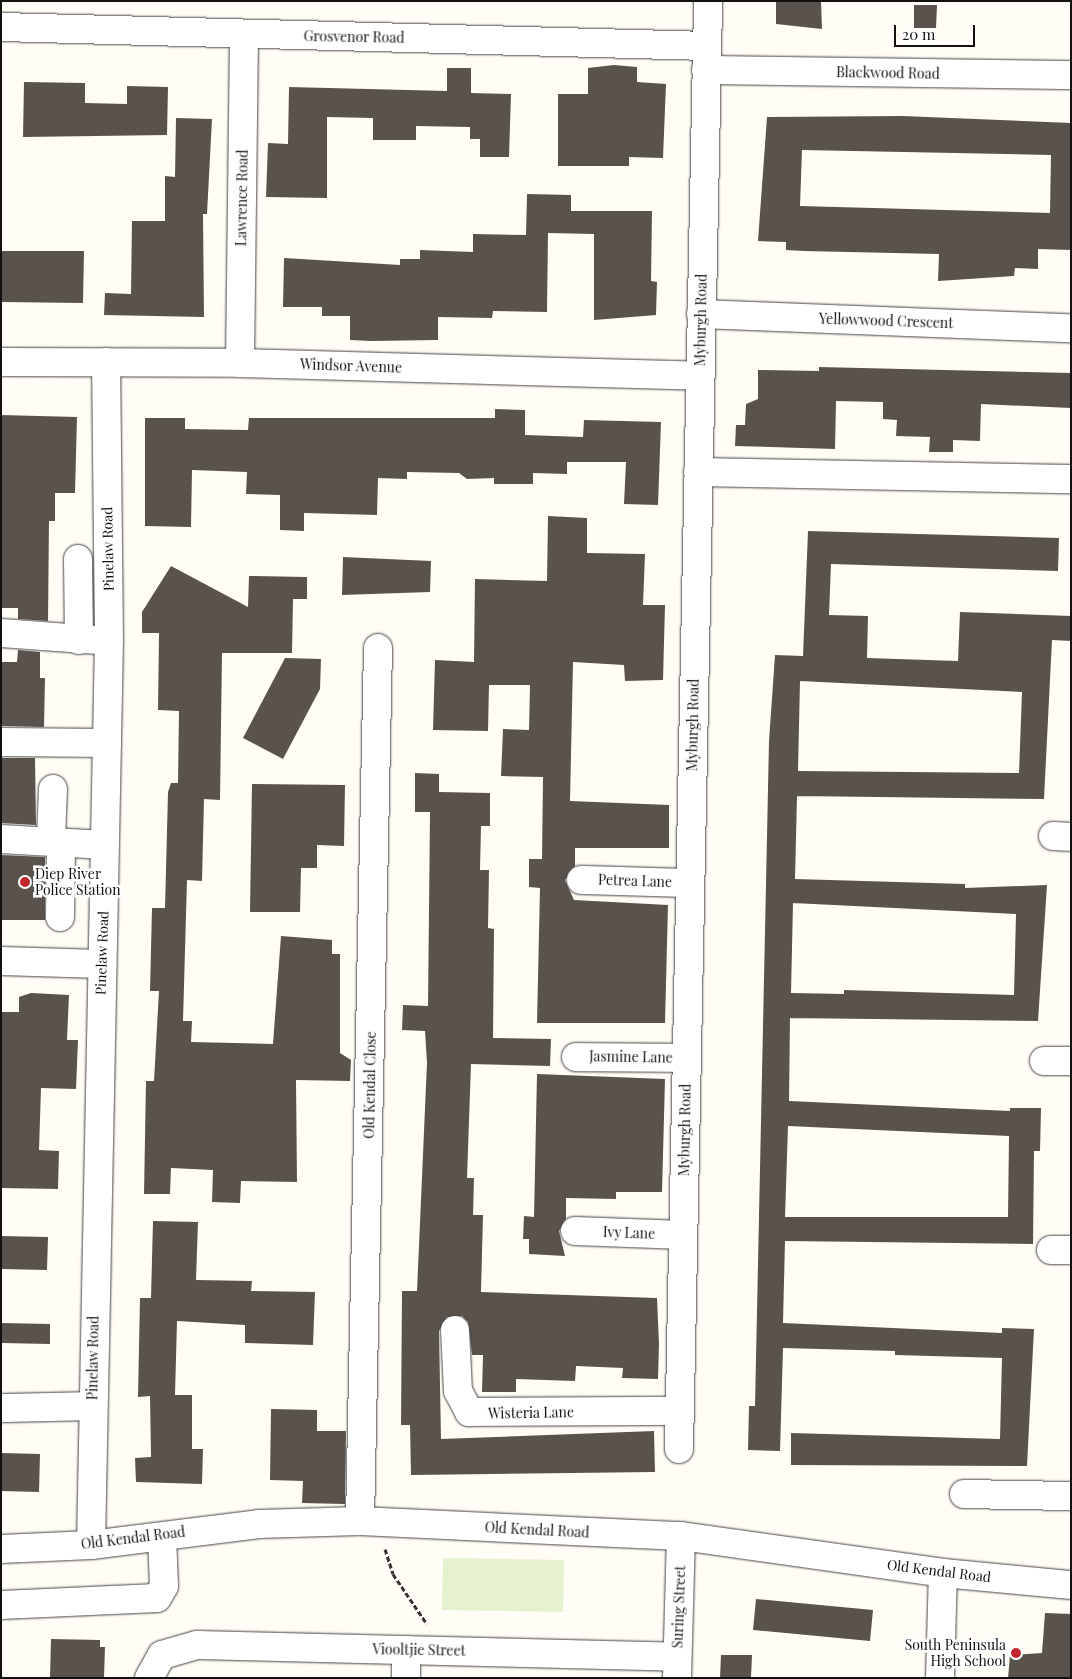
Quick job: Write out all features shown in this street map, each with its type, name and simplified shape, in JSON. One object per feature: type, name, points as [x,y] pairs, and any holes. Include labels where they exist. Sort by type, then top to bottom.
[{"type":"street","name":"Myburgh Road","points":[[679,1449],[708,1]]},
{"type":"street","name":"Grosvenor Road","points":[[1,27],[244,34],[706,58]]},
{"type":"street","name":"Lawrence Road","points":[[240,363],[244,34]]},
{"type":"street","name":"Blackwood Road","points":[[706,58],[1071,75]]},
{"type":"street","name":"Yellowwood Crescent","points":[[701,314],[1071,328]]},
{"type":"street","name":"Windsor Avenue","points":[[1,362],[240,363],[700,376]]},
{"type":"street","name":"Pinelaw Road","points":[[90,1545],[109,641],[106,362]]},
{"type":"street","points":[[698,472],[1071,479]]},
{"type":"street","points":[[78,559],[79,640]]},
{"type":"street","points":[[1,633],[109,641]]},
{"type":"street","name":"Old Kendal Close","points":[[360,1522],[378,648]]},
{"type":"street","points":[[1,742],[107,743]]},
{"type":"street","points":[[53,789],[60,917]]},
{"type":"street","points":[[1,839],[105,845]]},
{"type":"street","name":"Petrea Lane","points":[[581,880],[690,883]]},
{"type":"street","points":[[1,961],[101,964]]},
{"type":"street","name":"Jasmine Lane","points":[[576,1057],[686,1058]]},
{"type":"street","name":"Ivy Lane","points":[[574,1232],[683,1235]]},
{"type":"street","name":"Wisteria Lane","points":[[455,1330],[458,1391],[469,1412],[680,1411]]},
{"type":"street","points":[[4,1408],[92,1406]]},
{"type":"street","points":[[964,1494],[1071,1496]]},
{"type":"street","name":"Old Kendal Road","points":[[1,1549],[90,1545],[260,1524],[360,1522],[681,1536],[943,1573],[1071,1585]]},
{"type":"street","name":"Suring Street","points":[[677,1667],[681,1536]]},
{"type":"street","points":[[1,1604],[157,1598],[164,1586],[162,1537]]},
{"type":"street","points":[[940,1678],[943,1573]]},
{"type":"street","name":"Viooltjie Street","points":[[155,1667],[198,1645],[433,1651],[677,1667]]},
{"type":"street","points":[[406,1650],[406,1678]]},
{"type":"path","points":[[384,1544],[393,1574],[433,1632],[433,1651]]},
{"type":"green space","points":[[443,1558],[564,1560],[563,1612],[442,1610]]},
{"type":"building","points":[[776,1],[821,1],[822,29],[776,24]]},
{"type":"building","points":[[914,5],[937,5],[936,28],[914,28]]},
{"type":"building","points":[[614,65],[637,67],[637,82],[666,84],[663,158],[629,157],[629,166],[558,166],[558,94],[588,94],[588,68]]},
{"type":"building","points":[[447,68],[471,68],[471,93],[511,94],[509,157],[480,157],[480,139],[470,139],[470,127],[416,126],[416,140],[373,140],[373,118],[327,117],[327,198],[266,197],[268,143],[288,144],[289,87],[447,91]]},
{"type":"building","points":[[24,82],[85,83],[85,103],[127,104],[127,86],[168,87],[167,135],[23,137]]},
{"type":"building","points":[[903,116],[1071,123],[1071,250],[1038,249],[1038,269],[1015,268],[1014,276],[938,281],[939,254],[786,250],[786,242],[758,241],[767,117]],"holes":[[[802,150],[1051,155],[1050,213],[800,206]]]},
{"type":"building","points":[[176,118],[212,119],[207,214],[203,214],[204,317],[104,315],[105,293],[131,294],[132,221],[165,221],[165,176],[175,177]]},
{"type":"building","points":[[527,194],[571,195],[571,211],[652,211],[651,281],[657,282],[656,315],[594,320],[594,234],[548,233],[547,312],[493,311],[492,318],[438,317],[438,340],[371,341],[350,340],[350,316],[322,316],[322,307],[283,307],[284,258],[400,265],[400,259],[420,259],[420,250],[473,252],[473,234],[526,235]]},
{"type":"building","points":[[1,251],[84,251],[83,303],[1,302]]},
{"type":"building","points":[[819,367],[1071,373],[1071,408],[981,404],[980,441],[953,440],[953,452],[929,452],[930,437],[896,436],[897,420],[883,419],[883,402],[836,401],[835,449],[735,446],[736,425],[745,425],[746,404],[758,399],[758,370],[819,371]]},
{"type":"building","points":[[495,409],[525,410],[525,435],[583,437],[584,420],[661,422],[658,505],[624,504],[626,462],[567,462],[567,474],[533,473],[533,484],[494,484],[494,478],[467,479],[459,473],[407,472],[407,479],[378,478],[377,515],[304,513],[304,531],[280,530],[280,495],[246,494],[247,472],[192,470],[191,527],[145,526],[145,418],[185,418],[185,429],[248,430],[249,418],[495,418]]},
{"type":"building","points":[[1,415],[77,417],[75,493],[55,493],[55,521],[49,521],[48,621],[18,619],[18,608],[1,608]]},
{"type":"building","points":[[548,516],[587,518],[587,553],[645,554],[643,605],[665,605],[663,680],[625,681],[624,665],[573,662],[570,801],[669,805],[669,848],[575,848],[575,866],[565,880],[574,900],[668,905],[665,1023],[537,1023],[540,888],[529,887],[529,859],[542,859],[543,777],[501,776],[503,729],[529,730],[530,685],[489,685],[488,731],[433,730],[435,660],[474,662],[475,579],[547,581]]},
{"type":"building","points":[[808,531],[1059,538],[1058,571],[831,564],[829,615],[868,616],[867,658],[958,661],[960,612],[1071,616],[1071,641],[1052,640],[1044,799],[797,796],[795,879],[965,884],[965,888],[1047,885],[1038,1021],[790,1018],[789,1101],[1010,1111],[1010,1108],[1041,1108],[1040,1151],[1034,1151],[1033,1244],[785,1241],[783,1323],[1002,1333],[1002,1328],[1034,1329],[1027,1466],[791,1465],[791,1433],[1000,1439],[1002,1358],[895,1355],[895,1351],[783,1348],[780,1451],[748,1450],[749,1406],[755,1406],[769,741],[775,655],[803,656]],"holes":[[[800,681],[1022,692],[1019,773],[798,771]],[[793,903],[1016,914],[1014,995],[844,990],[844,994],[791,993]],[[788,1126],[1009,1136],[1008,1217],[785,1217]]]},
{"type":"building","points":[[343,557],[431,561],[430,592],[342,595]]},
{"type":"building","points":[[171,566],[248,607],[249,576],[307,577],[307,599],[293,599],[292,653],[222,653],[220,800],[204,799],[202,881],[187,880],[183,1021],[192,1021],[191,1042],[273,1044],[281,936],[332,940],[332,954],[340,954],[340,1053],[351,1060],[350,1081],[296,1080],[297,1182],[241,1181],[240,1203],[212,1202],[213,1170],[171,1168],[170,1194],[144,1194],[146,1081],[154,1081],[159,991],[150,991],[152,908],[165,908],[168,792],[171,783],[178,783],[179,711],[158,710],[159,633],[142,633],[142,612]]},
{"type":"building","points":[[18,650],[40,652],[40,678],[45,678],[44,727],[1,726],[1,662],[17,662]]},
{"type":"building","points":[[285,658],[321,659],[320,689],[283,759],[243,738]]},
{"type":"building","points":[[1,758],[35,758],[36,825],[1,823]]},
{"type":"building","points":[[415,773],[439,774],[439,792],[490,793],[490,826],[481,826],[480,870],[489,870],[488,928],[494,929],[493,1038],[551,1039],[550,1066],[471,1064],[467,1178],[474,1178],[473,1215],[483,1215],[481,1292],[657,1298],[659,1344],[658,1379],[622,1378],[623,1368],[576,1366],[575,1381],[516,1379],[516,1392],[482,1392],[483,1355],[472,1355],[468,1322],[462,1316],[447,1317],[439,1331],[441,1439],[654,1431],[655,1472],[411,1475],[410,1425],[401,1425],[402,1291],[417,1291],[427,1063],[425,1031],[402,1030],[403,1005],[428,1006],[430,812],[415,812]]},
{"type":"building","points":[[252,784],[345,785],[344,846],[317,845],[317,868],[301,868],[300,912],[250,912]]},
{"type":"building","name":"Diep River Police Station","points":[[1,855],[45,857],[45,920],[1,920]]},
{"type":"building","points":[[31,993],[69,995],[67,1040],[78,1040],[76,1089],[41,1088],[39,1150],[59,1151],[58,1189],[1,1188],[1,1012],[19,1012],[19,997]]},
{"type":"building","points":[[537,1074],[665,1079],[662,1192],[616,1192],[616,1199],[566,1198],[566,1219],[559,1231],[565,1256],[529,1254],[529,1239],[523,1239],[524,1216],[534,1217]]},
{"type":"building","points":[[153,1221],[198,1222],[196,1280],[252,1281],[251,1291],[315,1292],[313,1345],[245,1343],[245,1325],[177,1321],[175,1395],[192,1395],[192,1449],[203,1449],[202,1484],[136,1482],[135,1458],[151,1457],[150,1396],[138,1397],[140,1298],[151,1298]]},
{"type":"building","points":[[1,1236],[48,1237],[47,1270],[1,1269]]},
{"type":"building","points":[[1,1323],[50,1324],[50,1344],[1,1343]]},
{"type":"building","points":[[271,1409],[317,1410],[317,1431],[346,1431],[345,1504],[302,1503],[303,1481],[270,1480]]},
{"type":"building","points":[[1,1453],[40,1454],[39,1492],[1,1491]]},
{"type":"building","points":[[756,1599],[873,1610],[870,1641],[753,1630]]},
{"type":"building","points":[[1045,1613],[1071,1614],[1071,1678],[1008,1678],[1010,1655],[1042,1653]]},
{"type":"building","points":[[51,1639],[100,1640],[100,1647],[105,1647],[104,1678],[50,1678]]},
{"type":"building","points":[[721,1655],[752,1655],[751,1678],[720,1678]]},
{"type":"place","name":"Diep River Police Station","points":[[25,882]]},
{"type":"place","name":"South Peninsula High School","points":[[1016,1653]]}]
